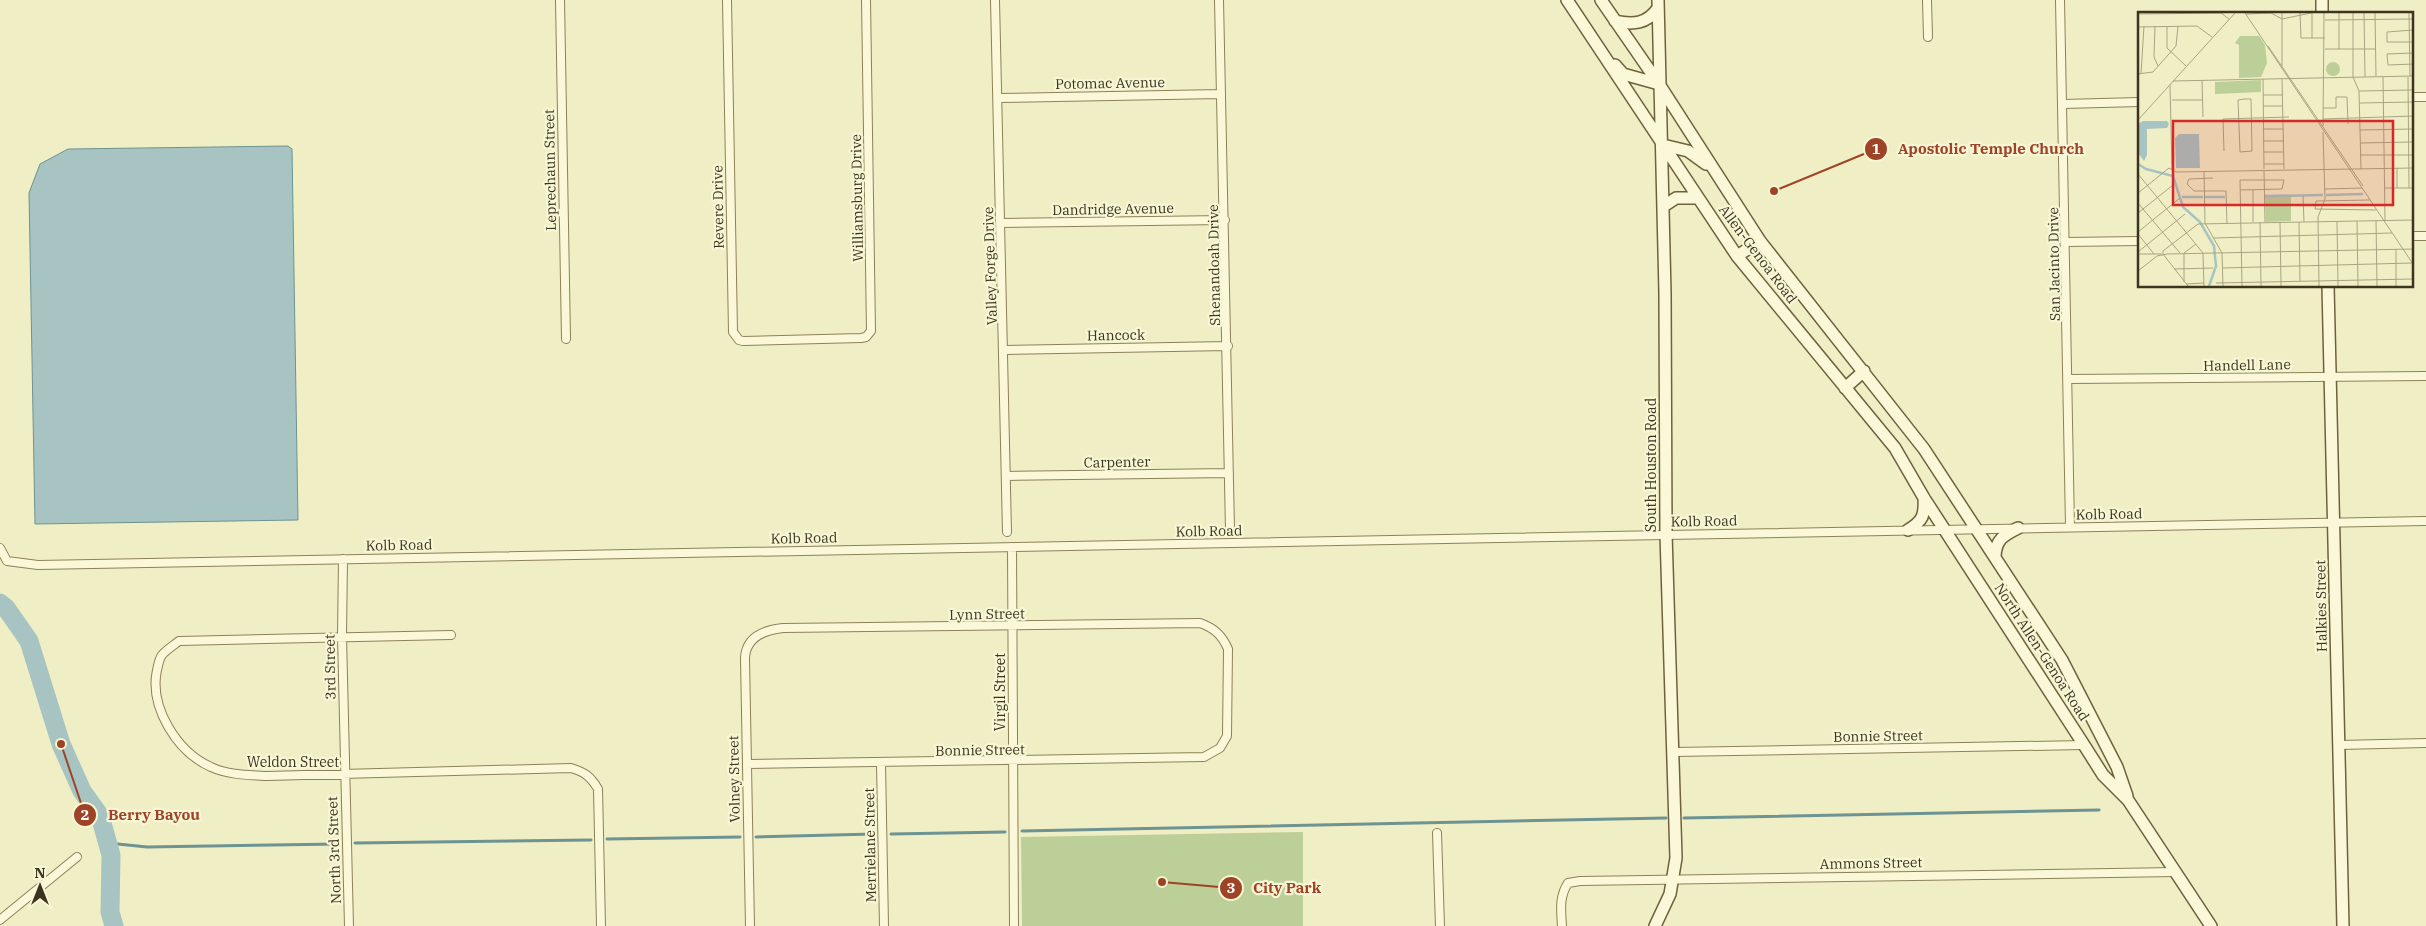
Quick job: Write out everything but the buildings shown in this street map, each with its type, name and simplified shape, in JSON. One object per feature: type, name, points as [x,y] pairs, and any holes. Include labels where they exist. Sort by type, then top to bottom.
[{"type":"main road","name":"Allen-Genoa Road","points":[[1567,0],[1737,256],[1895,448],[1936,516]]},
{"type":"main road","name":"Allen-Genoa Road","points":[[1601,0],[1659,84],[1760,241],[1864,370],[1924,449],[1967,516]]},
{"type":"main road","points":[[1615,21],[1631,25],[1643,22],[1652,17],[1658,4]]},
{"type":"main road","name":"South Houston Road","points":[[1655,926],[1670,894],[1676,858],[1666,534],[1664,206],[1658,4]]},
{"type":"main road","points":[[1602,51],[1623,74],[1659,84]]},
{"type":"main road","points":[[1662,145],[1688,151],[1714,171]]},
{"type":"main road","points":[[1664,206],[1684,196],[1698,198]]},
{"type":"main road","points":[[1737,256],[1760,241]]},
{"type":"main road","name":"Halkies Street","points":[[2328,288],[2343,926]]},
{"type":"main road","points":[[1844,388],[1864,370]]},
{"type":"main road","points":[[1908,530],[1920,523],[1925,514],[1924,498]]},
{"type":"main road","name":"North Allen-Genoa Road","points":[[1936,516],[2084,746],[2103,774],[2128,800],[2211,926]]},
{"type":"main road","name":"North Allen-Genoa Road","points":[[1967,516],[2062,660],[2118,767],[2128,800]]},
{"type":"main road","points":[[1995,556],[1996,545],[2002,536],[2018,528]]},
{"type":"street","name":"Leprechaun Street","points":[[560,0],[566,339]]},
{"type":"street","name":"Revere Drive","points":[[726,0],[733,332],[739,340],[811,340]]},
{"type":"street","name":"Williamsburg Drive","points":[[811,340],[866,338],[871,331],[866,0]]},
{"type":"street","name":"Valley Forge Drive","points":[[995,0],[1007,532]]},
{"type":"street","name":"Shenandoah Drive","points":[[1219,0],[1228,346],[1230,530]]},
{"type":"street","points":[[1927,0],[1928,37]]},
{"type":"street","name":"San Jacinto Drive","points":[[2060,0],[2070,527]]},
{"type":"street","name":"Potomac Avenue","points":[[998,98],[1221,94]]},
{"type":"street","points":[[2063,104],[2138,102]]},
{"type":"street","name":"Dandridge Avenue","points":[[1001,223],[1225,220]]},
{"type":"street","points":[[2066,242],[2138,241]]},
{"type":"street","name":"Hancock","points":[[1004,350],[1228,346]]},
{"type":"street","name":"Handell Lane","points":[[2068,379],[2426,376]]},
{"type":"street","name":"Carpenter","points":[[1006,476],[1229,473]]},
{"type":"street","name":"Kolb Road","points":[[0,548],[6,561],[38,566],[2426,521]]},
{"type":"street","name":"Virgil Street","points":[[1012,547],[1014,926]]},
{"type":"street","name":"3rd Street","points":[[343,559],[342,636],[345,774]]},
{"type":"street","name":"Lynn Street","points":[[756,636],[784,628],[1200,623],[1217,632],[1224,639],[1228,649],[1227,736],[1220,748],[1214,753]]},
{"type":"street","name":"Weldon Street","points":[[451,635],[179,641],[161,656],[156,677],[156,695],[161,713],[176,738],[193,756],[211,768],[234,774],[268,776],[571,768],[583,771],[593,779],[598,789],[601,926]]},
{"type":"street","name":"Volney Street","points":[[750,926],[745,650],[756,636]]},
{"type":"street","points":[[2339,745],[2426,743]]},
{"type":"street","name":"Bonnie Street","points":[[1673,752],[2084,746]]},
{"type":"street","name":"Bonnie Street","points":[[747,764],[1013,762],[1194,758],[1214,753]]},
{"type":"street","name":"Merrielane Street","points":[[882,763],[884,926]]},
{"type":"street","name":"North 3rd Street","points":[[345,774],[349,926]]},
{"type":"street","points":[[1437,833],[1440,926]]},
{"type":"street","points":[[0,920],[77,857]]},
{"type":"street","name":"Ammons Street","points":[[1562,926],[1561,901],[1568,883],[1580,881],[1674,878],[2176,872]]},
{"type":"green space","points":[[1303,832],[1303,926],[1022,926],[1021,837]]},
{"type":"water","points":[[288,146],[292,149],[298,520],[35,524],[29,193],[40,164],[68,149]]},
{"type":"waterway","points":[[0,603],[6,608],[29,641],[61,744],[82,791],[100,816],[111,855],[110,912],[114,926]]},
{"type":"waterway","points":[[1684,818],[2099,810]]},
{"type":"waterway","points":[[1022,831],[1666,818]]},
{"type":"waterway","points":[[891,834],[1005,832]]},
{"type":"waterway","points":[[756,837],[874,834]]},
{"type":"waterway","points":[[607,839],[740,837]]},
{"type":"waterway","points":[[355,843],[591,840]]},
{"type":"waterway","points":[[108,843],[147,847],[339,844]]},
{"type":"place","name":"Apostolic Temple Church","points":[[1774,191]]},
{"type":"place","name":"Berry Bayou","points":[[61,744]]},
{"type":"place","name":"City Park","points":[[1162,882]]}]
